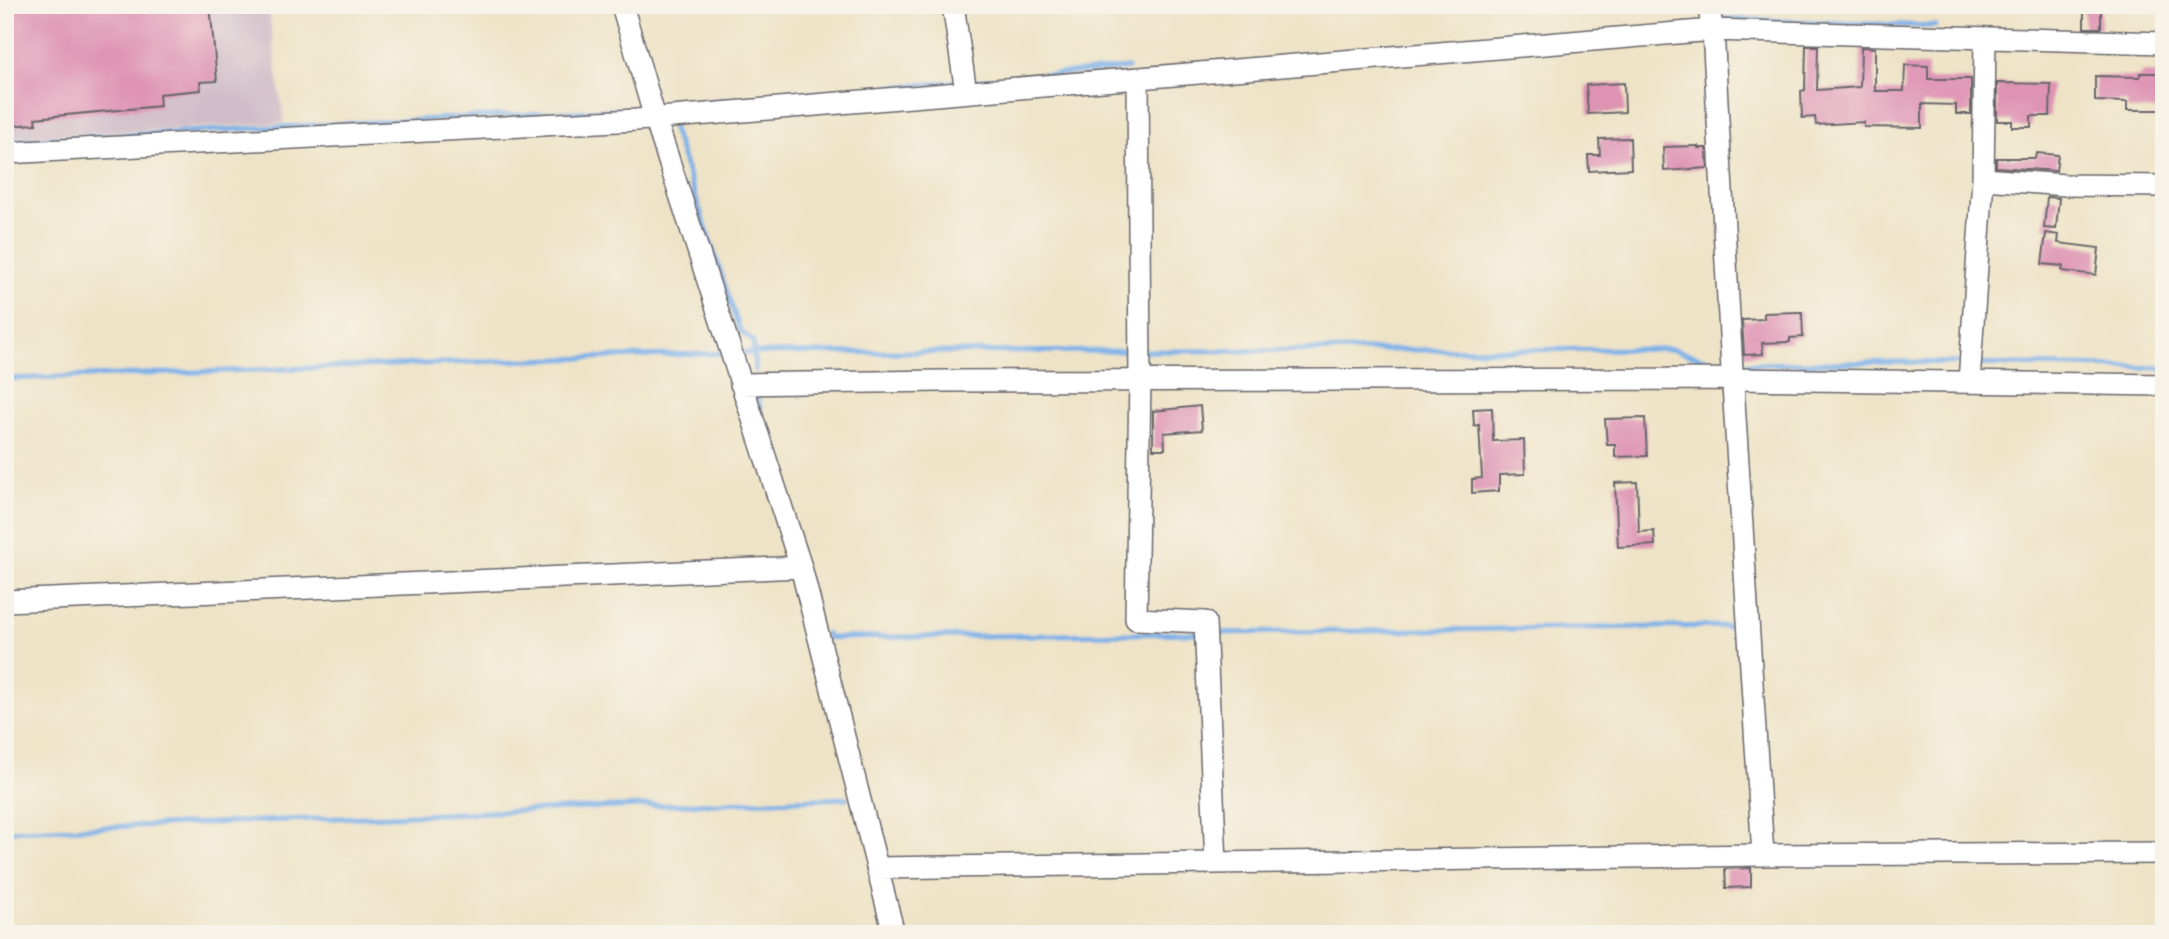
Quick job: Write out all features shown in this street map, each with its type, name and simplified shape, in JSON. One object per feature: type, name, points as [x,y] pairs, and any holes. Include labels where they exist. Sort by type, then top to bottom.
[{"type":"street","points":[[622,5],[655,118],[801,567],[894,934]]},
{"type":"street","points":[[953,5],[966,92]]},
{"type":"street","points":[[1708,5],[1713,30],[1763,855]]},
{"type":"street","points":[[5,153],[655,118],[1713,30],[2164,43]]},
{"type":"street","points":[[1970,370],[1983,179],[1985,38]]},
{"type":"street","points":[[1138,78],[1140,381],[1136,619],[1205,622],[1216,863]]},
{"type":"street","points":[[1983,179],[2067,185],[2164,186]]},
{"type":"street","points":[[738,375],[1140,381],[1732,368],[1970,370],[2164,385]]},
{"type":"street","points":[[5,601],[801,567]]},
{"type":"street","points":[[877,868],[1763,855],[2164,853]]},
{"type":"shaded area","points":[[5,5],[268,5],[284,123],[5,137]]},
{"type":"building","points":[[10,5],[210,5],[217,81],[200,82],[201,90],[159,94],[160,106],[35,118],[36,124],[5,126],[5,9],[11,9]]},
{"type":"building","points":[[2084,8],[2101,8],[2101,28],[2084,28]]},
{"type":"building","points":[[1806,46],[1818,46],[1817,90],[1860,87],[1861,47],[1875,48],[1875,91],[1904,91],[1905,65],[1928,66],[1928,79],[1971,79],[1971,114],[1956,114],[1956,105],[1922,104],[1922,128],[1864,127],[1864,122],[1816,125],[1815,117],[1802,118],[1801,91],[1805,90]]},
{"type":"building","points":[[2140,73],[2164,73],[2163,110],[2127,110],[2127,102],[2095,101],[2095,76],[2140,77]]},
{"type":"building","points":[[1624,83],[1625,112],[1588,114],[1586,85]]},
{"type":"building","points":[[1997,83],[2051,84],[2050,116],[2031,116],[2031,127],[2012,127],[2012,121],[1997,121]]},
{"type":"building","points":[[1630,138],[1631,169],[1589,171],[1588,155],[1600,155],[1599,139]]},
{"type":"building","points":[[1663,147],[1706,148],[1708,168],[1664,171]]},
{"type":"building","points":[[2036,153],[2058,155],[2056,171],[1996,167],[1996,158],[2035,158]]},
{"type":"building","points":[[2047,197],[2059,198],[2056,229],[2044,228]]},
{"type":"building","points":[[2046,233],[2059,235],[2058,243],[2099,248],[2096,275],[2062,271],[2063,266],[2042,264]]},
{"type":"building","points":[[1802,312],[1803,337],[1790,338],[1790,342],[1762,343],[1763,354],[1744,355],[1742,320],[1764,319],[1764,313]]},
{"type":"building","points":[[1200,406],[1202,430],[1164,433],[1165,449],[1153,449],[1153,411]]},
{"type":"building","points":[[1492,408],[1493,441],[1524,440],[1525,474],[1499,475],[1499,491],[1472,493],[1472,479],[1482,478],[1479,425],[1474,426],[1473,409]]},
{"type":"building","points":[[1645,418],[1647,456],[1615,457],[1615,445],[1607,445],[1605,419]]},
{"type":"building","points":[[1637,482],[1639,532],[1654,531],[1655,545],[1618,547],[1615,483]]},
{"type":"building","points":[[1751,868],[1751,887],[1726,888],[1725,869]]},
{"type":"waterway","points":[[1722,19],[1935,26]]},
{"type":"waterway","points":[[972,81],[1128,68]]},
{"type":"waterway","points":[[665,105],[955,82]]},
{"type":"waterway","points":[[5,141],[634,109]]},
{"type":"waterway","points":[[672,126],[740,331],[753,341],[755,371]]},
{"type":"waterway","points":[[1145,351],[1671,349],[1728,364]]},
{"type":"waterway","points":[[736,353],[1136,351]]},
{"type":"waterway","points":[[5,379],[726,353]]},
{"type":"waterway","points":[[1738,364],[1966,363]]},
{"type":"waterway","points":[[1976,364],[2164,368]]},
{"type":"waterway","points":[[756,394],[761,409]]},
{"type":"waterway","points":[[1212,633],[1733,626]]},
{"type":"waterway","points":[[826,633],[828,638],[1202,633]]},
{"type":"waterway","points":[[5,831],[846,798]]}]
